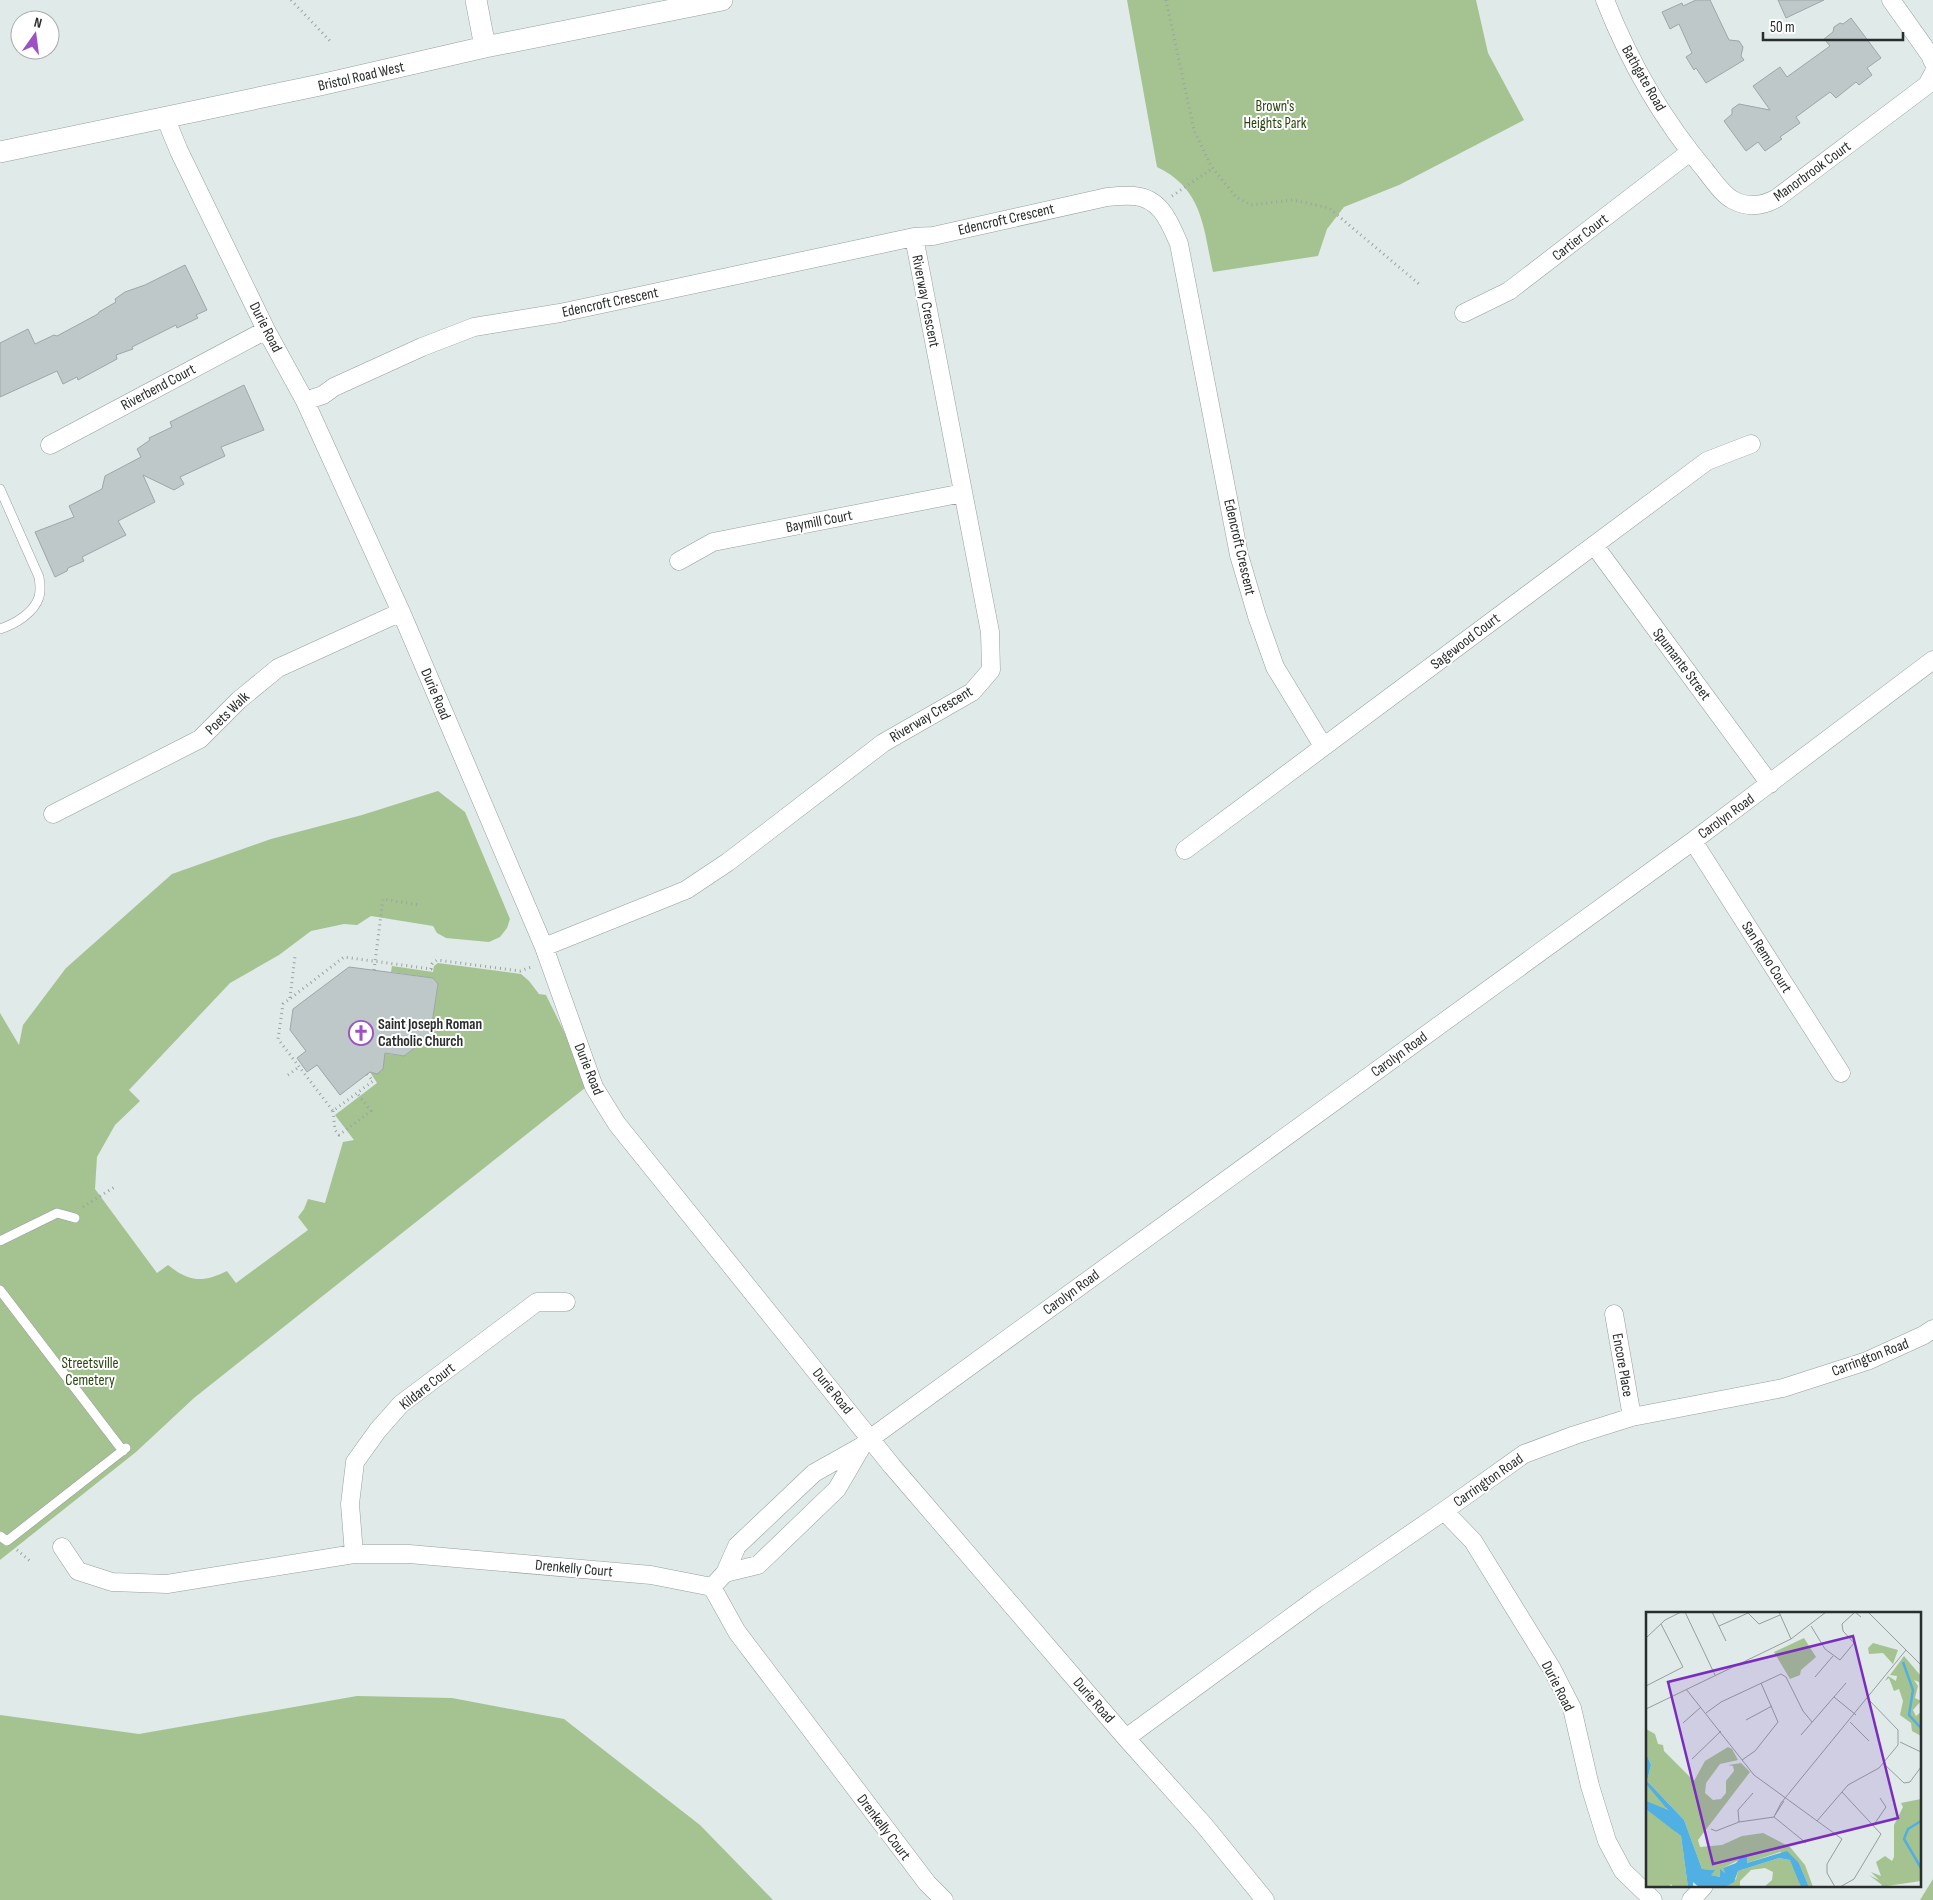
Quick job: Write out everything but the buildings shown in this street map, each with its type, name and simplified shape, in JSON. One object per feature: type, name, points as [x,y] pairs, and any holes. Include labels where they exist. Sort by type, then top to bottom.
[{"type":"street","points":[[476,0],[485,47]]},
{"type":"street","name":"Bristol Road West","points":[[0,152],[320,85],[485,47],[722,0]]},
{"type":"street","name":"Bathgate Road","points":[[1605,0],[1631,60],[1649,91],[1690,152]]},
{"type":"street","points":[[1891,0],[1933,62]]},
{"type":"street","name":"Manorbrook Court","points":[[1690,152],[1721,189],[1733,200],[1747,205],[1763,204],[1777,198],[1922,88],[1930,81],[1933,74]]},
{"type":"street","name":"Durie Road","points":[[165,117],[266,330],[305,401],[401,612],[546,954],[594,1087],[617,1124],[866,1442],[899,1473],[1126,1738],[1204,1825],[1265,1900]]},
{"type":"street","name":"Cartier Court","points":[[1464,313],[1509,291],[1690,152]]},
{"type":"street","name":"Edencroft Crescent","points":[[305,401],[323,395],[422,347],[474,327],[560,313],[914,237],[932,236],[1107,197],[1136,196],[1158,205],[1169,221],[1179,244],[1239,554],[1256,616],[1275,667],[1323,746]]},
{"type":"street","name":"Riverway Crescent","points":[[546,954],[686,890],[728,862],[883,743],[972,692],[991,670],[990,632],[914,237]]},
{"type":"street","name":"Riverbend Court","points":[[50,445],[266,330]]},
{"type":"street","name":"Sagewood Court","points":[[1185,850],[1707,461],[1751,444]]},
{"type":"street","name":"Baymill Court","points":[[679,562],[713,542],[964,493]]},
{"type":"street","name":"Spumante Street","points":[[1594,545],[1770,784]]},
{"type":"street","name":"Poets Walk","points":[[53,814],[200,739],[239,700],[278,668],[401,612]]},
{"type":"street","name":"Carolyn Road","points":[[712,1587],[725,1573],[737,1546],[814,1473],[866,1442],[1693,841],[1932,662]]},
{"type":"street","name":"San Remo Court","points":[[1693,841],[1841,1073]]},
{"type":"street","name":"Kildare Court","points":[[354,1554],[350,1504],[355,1462],[378,1430],[401,1404],[537,1302],[566,1302]]},
{"type":"street","name":"Encore Place","points":[[1614,1314],[1632,1417]]},
{"type":"street","name":"Carrington Road","points":[[1126,1738],[1316,1599],[1524,1454],[1632,1417],[1783,1388],[1866,1361],[1930,1337]]},
{"type":"street","name":"Carolyn Road","points":[[725,1573],[758,1565],[837,1490],[866,1442]]},
{"type":"street","name":"Durie Road","points":[[1444,1511],[1473,1541],[1552,1669],[1572,1708],[1590,1786],[1607,1841],[1624,1871],[1653,1900]]},
{"type":"street","name":"Drenkelly Court","points":[[62,1547],[78,1571],[112,1582],[158,1584],[354,1554],[409,1554],[652,1575],[712,1587],[737,1632],[927,1883],[944,1900]]},
{"type":"street","points":[[1691,1900],[1702,1888]]},
{"type":"lane","points":[[0,489],[40,576],[40,591],[39,598],[30,612],[10,626],[0,629]]},
{"type":"lane","points":[[0,1241],[57,1213],[75,1218]]},
{"type":"lane","points":[[0,1290],[125,1449],[4,1538]]},
{"type":"path","points":[[291,0],[331,42]]},
{"type":"path","points":[[1166,0],[1194,130],[1213,168],[1236,197],[1251,205],[1293,200],[1329,208],[1419,284]]},
{"type":"path","points":[[1158,205],[1213,168]]},
{"type":"path","points":[[374,970],[383,899],[419,904]]},
{"type":"path","points":[[358,1093],[372,1111],[339,1135],[335,1130],[333,1111],[278,1039],[282,1004],[344,957],[431,969],[432,964],[437,960],[520,971],[546,954]]},
{"type":"path","points":[[290,998],[295,956]]},
{"type":"path","points":[[288,1075],[299,1067]]},
{"type":"path","points":[[333,1111],[373,1081],[367,1074]]},
{"type":"path","points":[[81,1209],[116,1186]]},
{"type":"path","points":[[4,1538],[31,1562]]},
{"type":"green space","name":"Brown's Heights Park","points":[[1127,0],[1476,0],[1488,53],[1524,120],[1399,185],[1344,207],[1327,229],[1318,256],[1213,272],[1203,225],[1192,198],[1184,186],[1157,167]]},
{"type":"green space","name":"Streetsville Cemetery","points":[[438,791],[465,812],[510,919],[507,928],[500,937],[489,942],[446,938],[437,933],[433,926],[371,916],[357,925],[344,924],[311,931],[279,955],[230,983],[129,1090],[140,1101],[115,1125],[97,1157],[95,1189],[157,1273],[168,1265],[183,1275],[196,1279],[211,1278],[227,1271],[236,1283],[308,1230],[298,1217],[308,1199],[325,1203],[343,1142],[354,1140],[335,1115],[377,1083],[370,1072],[377,1073],[380,1053],[404,1056],[430,1036],[438,984],[433,978],[391,972],[392,966],[433,972],[434,966],[438,963],[521,974],[539,994],[546,995],[590,1084],[194,1398],[136,1452],[0,1560],[0,1013],[19,1045],[23,1025],[66,968],[172,874],[271,839],[362,815]]},
{"type":"green space","points":[[357,1696],[452,1698],[564,1719],[700,1825],[773,1900],[0,1900],[0,1715],[139,1734]]},
{"type":"green space","points":[[1933,1879],[1933,1900],[1920,1900]]},
{"type":"place","name":"Saint Joseph Roman Catholic Church","points":[[361,1033]]}]
